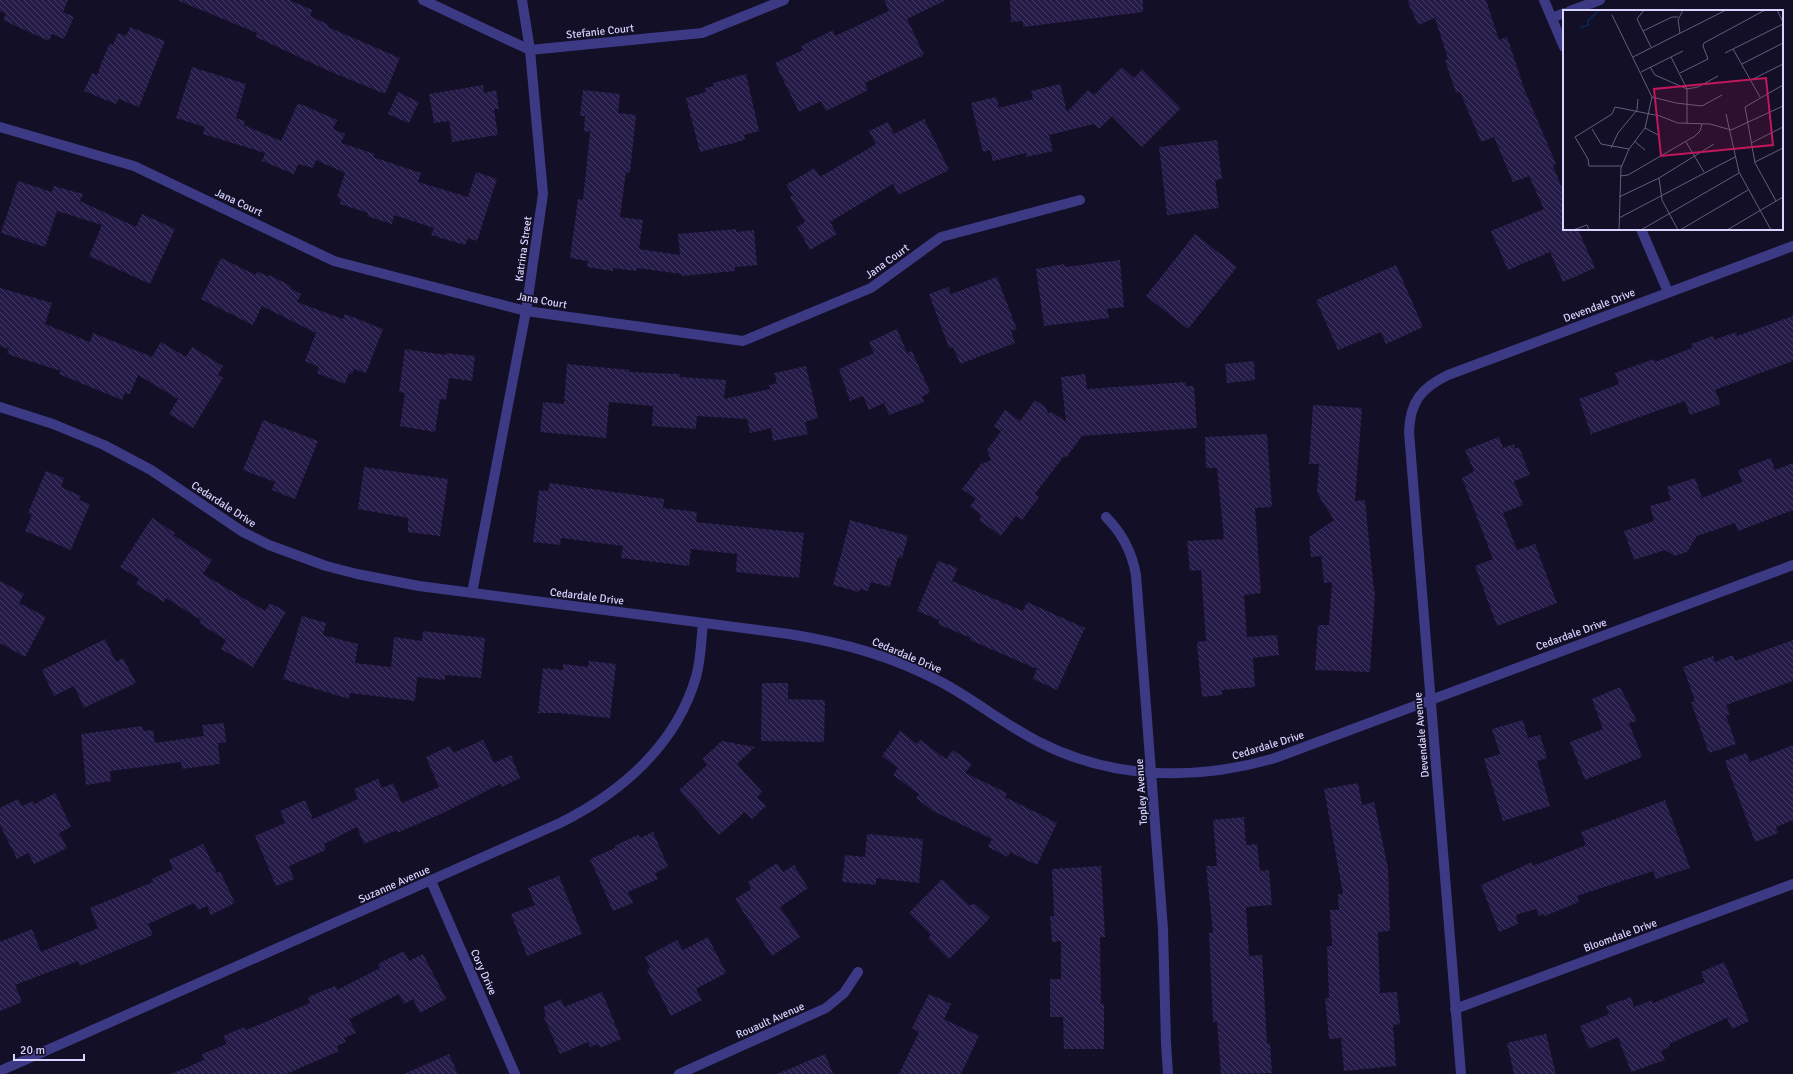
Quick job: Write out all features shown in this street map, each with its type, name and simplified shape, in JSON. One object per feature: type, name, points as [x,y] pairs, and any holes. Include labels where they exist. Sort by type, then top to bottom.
[{"type":"street","points":[[423,0],[530,50]]},
{"type":"street","name":"Katrina Street","points":[[472,593],[526,311],[544,194],[530,50],[522,0]]},
{"type":"street","name":"Stefanie Court","points":[[530,50],[702,33],[784,0]]},
{"type":"street","points":[[1544,0],[1563,45]]},
{"type":"street","points":[[1573,10],[1600,0]]},
{"type":"street","points":[[1552,18],[1563,13]]},
{"type":"street","name":"Jana Court","points":[[0,127],[134,166],[334,261],[526,311],[743,341],[871,288],[941,237],[1080,200]]},
{"type":"street","points":[[1641,230],[1668,292]]},
{"type":"street","name":"Devendale Drive","points":[[1419,396],[1432,384],[1448,375],[1793,246]]},
{"type":"street","name":"Devendale Avenue","points":[[1419,396],[1411,413],[1409,432],[1461,1074]]},
{"type":"street","name":"Cedardale Drive","points":[[0,407],[54,424],[104,445],[151,470],[243,532],[295,556],[357,574],[397,583],[789,634],[841,643],[891,659],[942,682],[1033,739],[1064,753],[1112,767],[1152,773],[1211,772],[1275,758],[1793,565]]},
{"type":"street","name":"Topley Avenue","points":[[1106,517],[1124,537],[1134,563],[1152,773],[1163,929],[1168,1074]]},
{"type":"street","name":"Suzanne Avenue","points":[[0,1071],[431,881],[578,814],[629,779],[658,748],[671,731],[682,713],[696,676],[703,623]]},
{"type":"street","name":"Cory Drive","points":[[431,881],[515,1074]]},
{"type":"street","name":"Bloomdale Drive","points":[[1455,1009],[1793,884]]},
{"type":"street","name":"Rouault Avenue","points":[[679,1074],[826,1008],[844,993],[858,972]]},
{"type":"building","points":[[0,0],[68,0],[63,12],[74,17],[64,39],[52,34],[49,41],[3,20],[6,14],[0,11]]},
{"type":"building","points":[[177,0],[289,0],[312,10],[310,16],[329,25],[328,27],[400,58],[385,94],[329,71],[256,37],[257,33]]},
{"type":"building","points":[[884,0],[946,0],[907,19],[924,55],[865,83],[868,90],[826,111],[821,101],[799,112],[775,63],[803,50],[801,46],[833,30],[835,36],[889,11]]},
{"type":"building","points":[[1010,0],[1143,0],[1143,12],[1023,27],[1023,21],[1011,22]]},
{"type":"building","points":[[1407,0],[1486,0],[1499,40],[1507,37],[1525,91],[1556,164],[1553,166],[1563,191],[1563,230],[1578,230],[1595,268],[1563,282],[1550,252],[1508,270],[1491,231],[1544,209],[1529,176],[1513,182],[1494,137],[1481,142],[1460,92],[1456,93],[1445,60],[1448,59],[1435,18],[1418,25]]},
{"type":"building","points":[[130,27],[165,41],[139,107],[119,99],[116,104],[84,91],[92,73],[97,75],[109,44],[113,45],[118,33],[126,36]]},
{"type":"building","points":[[192,67],[246,84],[236,118],[245,121],[244,125],[281,141],[298,103],[337,120],[333,129],[345,134],[341,143],[375,154],[373,157],[421,173],[418,182],[468,197],[476,172],[497,179],[477,241],[468,238],[465,245],[431,235],[434,228],[394,215],[392,224],[367,216],[368,213],[340,204],[341,199],[337,197],[345,173],[316,160],[313,168],[298,164],[294,174],[262,161],[265,153],[203,134],[205,127],[176,118]]},
{"type":"building","points":[[1122,67],[1134,78],[1142,69],[1181,108],[1142,147],[1112,116],[1099,129],[1094,124],[1049,135],[1053,151],[1026,157],[1026,153],[993,161],[990,150],[983,152],[971,103],[996,97],[999,108],[1033,99],[1031,91],[1060,84],[1067,112],[1088,90],[1094,95]]},
{"type":"building","points":[[746,74],[759,131],[744,135],[745,140],[700,152],[686,98],[706,92],[705,88],[714,86],[713,83]]},
{"type":"building","points":[[483,85],[484,93],[496,90],[499,109],[494,109],[498,135],[452,142],[449,121],[434,123],[429,94]]},
{"type":"building","points":[[583,90],[620,94],[618,113],[636,115],[630,173],[626,172],[620,217],[643,220],[639,249],[680,255],[678,234],[736,229],[736,232],[754,230],[757,265],[735,267],[735,271],[682,276],[682,274],[637,268],[636,271],[613,268],[613,271],[587,267],[588,261],[570,258],[578,199],[583,200],[590,132],[584,131],[585,116],[580,116]]},
{"type":"building","points":[[398,92],[419,102],[409,123],[388,114]]},
{"type":"building","points":[[924,119],[949,170],[898,195],[893,184],[830,222],[837,234],[810,250],[797,227],[805,222],[790,197],[793,195],[786,185],[814,168],[820,177],[876,144],[869,131],[888,122],[894,134]]},
{"type":"building","points":[[1217,140],[1222,179],[1215,180],[1219,208],[1167,215],[1159,147]]},
{"type":"building","points":[[18,181],[52,192],[54,186],[83,194],[80,201],[136,227],[142,214],[175,229],[150,284],[89,256],[102,225],[57,211],[45,247],[1,233]]},
{"type":"building","points":[[1195,234],[1237,267],[1188,329],[1146,296]]},
{"type":"building","points":[[221,258],[256,275],[257,271],[291,286],[290,288],[301,294],[297,302],[343,319],[345,314],[383,329],[366,373],[354,369],[352,374],[349,373],[345,384],[317,373],[319,367],[305,361],[316,333],[262,306],[253,325],[201,299]]},
{"type":"building","points":[[1120,260],[1124,307],[1107,309],[1109,318],[1044,326],[1036,269],[1064,264],[1065,267]]},
{"type":"building","points":[[1396,265],[1423,327],[1386,344],[1381,332],[1338,350],[1316,300]]},
{"type":"building","points":[[997,277],[1017,330],[1011,330],[1015,343],[960,364],[953,347],[949,348],[929,294],[948,287],[951,294]]},
{"type":"building","points":[[0,288],[52,303],[45,324],[90,342],[93,333],[152,357],[161,342],[186,357],[192,347],[223,366],[218,375],[223,378],[193,428],[169,414],[178,399],[138,375],[130,394],[125,393],[122,400],[59,374],[61,371],[7,354],[9,349],[0,346]]},
{"type":"building","points":[[1793,316],[1793,361],[1715,390],[1721,404],[1690,415],[1685,401],[1591,434],[1579,399],[1619,384],[1615,373],[1654,359],[1655,362],[1692,348],[1691,344],[1713,336],[1714,340],[1736,332],[1737,336]]},
{"type":"building","points":[[897,329],[907,353],[912,351],[930,392],[922,397],[924,402],[889,415],[884,403],[869,410],[863,396],[850,401],[839,369],[874,353],[869,342]]},
{"type":"building","points":[[405,349],[446,355],[446,353],[475,356],[472,381],[449,378],[446,400],[440,399],[435,432],[400,426],[405,393],[399,392]]},
{"type":"building","points":[[1254,361],[1255,380],[1227,383],[1225,364]]},
{"type":"building","points":[[567,364],[629,370],[629,372],[680,374],[680,377],[726,380],[724,399],[770,389],[769,385],[777,383],[774,373],[806,366],[818,418],[805,422],[808,434],[773,441],[771,428],[750,433],[747,419],[697,416],[696,429],[652,426],[653,406],[609,402],[606,438],[540,432],[543,402],[564,404]]},
{"type":"building","points":[[1085,374],[1087,389],[1186,382],[1186,386],[1194,386],[1197,428],[1082,436],[1066,458],[1064,456],[1035,494],[1039,497],[1022,520],[1016,516],[1001,536],[979,520],[982,516],[970,506],[976,499],[962,489],[981,464],[991,460],[987,450],[1001,431],[994,426],[1005,410],[1020,421],[1035,400],[1046,408],[1048,413],[1052,412],[1066,422],[1061,377]]},
{"type":"building","points":[[1313,405],[1362,408],[1355,501],[1365,500],[1375,591],[1370,672],[1315,670],[1318,625],[1329,625],[1332,582],[1324,583],[1321,556],[1311,557],[1309,537],[1334,520],[1317,493],[1319,464],[1309,464]]},
{"type":"building","points":[[263,420],[318,441],[295,499],[272,490],[275,482],[243,470]]},
{"type":"building","points":[[1267,434],[1272,507],[1255,508],[1261,593],[1244,595],[1247,637],[1277,635],[1279,655],[1253,658],[1255,687],[1222,690],[1222,695],[1202,697],[1197,642],[1206,641],[1201,570],[1190,571],[1187,541],[1224,539],[1217,468],[1206,468],[1205,437]]},
{"type":"building","points":[[1499,437],[1503,448],[1514,444],[1515,449],[1519,447],[1530,475],[1514,481],[1523,505],[1503,513],[1517,550],[1535,544],[1557,603],[1497,626],[1475,566],[1493,559],[1462,478],[1474,471],[1465,450]]},
{"type":"building","points":[[1771,458],[1775,470],[1793,463],[1793,510],[1738,531],[1735,523],[1697,536],[1687,552],[1675,556],[1665,550],[1634,560],[1624,531],[1654,521],[1650,506],[1671,500],[1667,487],[1695,478],[1702,498],[1742,482],[1738,470]]},
{"type":"building","points":[[364,467],[448,479],[440,536],[408,532],[408,518],[358,509]]},
{"type":"building","points":[[46,471],[64,478],[61,487],[81,496],[79,500],[90,504],[71,550],[25,531],[32,515],[28,513]]},
{"type":"building","points":[[550,483],[664,499],[663,508],[697,512],[696,522],[804,533],[799,578],[736,572],[737,554],[691,549],[689,566],[621,558],[623,546],[561,538],[560,545],[533,542],[539,490],[548,491]]},
{"type":"building","points":[[152,518],[175,533],[173,535],[212,560],[203,574],[265,611],[270,603],[286,612],[253,667],[221,649],[226,640],[199,623],[201,620],[166,598],[164,602],[136,584],[139,579],[120,567]]},
{"type":"building","points":[[850,520],[908,536],[902,558],[898,557],[890,587],[871,582],[868,591],[860,589],[859,592],[833,585]]},
{"type":"building","points":[[938,561],[958,568],[952,581],[1023,611],[1027,602],[1085,628],[1057,690],[1033,679],[1037,669],[970,640],[971,638],[938,624],[939,620],[917,611]]},
{"type":"building","points":[[0,581],[24,594],[19,603],[46,617],[25,657],[0,643]]},
{"type":"building","points":[[302,616],[326,623],[323,635],[358,644],[355,663],[391,667],[394,637],[422,641],[423,631],[485,638],[481,678],[445,675],[445,680],[417,677],[415,701],[350,693],[349,699],[283,679]]},
{"type":"building","points":[[105,639],[116,662],[123,658],[136,683],[84,708],[74,686],[54,696],[42,670]]},
{"type":"building","points":[[1793,640],[1793,681],[1726,705],[1730,714],[1726,716],[1736,744],[1709,753],[1691,702],[1695,701],[1683,667],[1713,656],[1715,662],[1733,655],[1735,661]]},
{"type":"building","points":[[589,661],[616,664],[610,718],[559,713],[538,713],[543,668],[563,670],[563,664],[588,667]]},
{"type":"building","points":[[762,683],[788,683],[788,699],[825,700],[824,742],[761,741]]},
{"type":"building","points":[[1620,687],[1637,721],[1629,723],[1642,757],[1585,780],[1570,742],[1603,729],[1592,699]]},
{"type":"building","points":[[1523,720],[1528,738],[1540,735],[1547,758],[1537,761],[1550,806],[1503,821],[1484,759],[1500,754],[1492,729]]},
{"type":"building","points":[[224,723],[226,742],[218,743],[220,764],[182,769],[181,762],[110,771],[111,781],[86,785],[81,734],[142,726],[143,731],[153,730],[155,743],[204,736],[202,725]]},
{"type":"building","points":[[900,731],[917,744],[920,740],[946,759],[953,750],[972,764],[965,773],[1007,793],[1005,797],[1057,823],[1037,865],[1010,852],[1008,857],[988,847],[992,839],[933,811],[916,798],[919,794],[893,775],[898,768],[882,756]]},
{"type":"building","points":[[483,740],[494,763],[511,755],[520,778],[502,787],[500,784],[443,813],[397,833],[397,830],[364,844],[357,827],[324,844],[326,850],[289,866],[294,879],[276,886],[255,836],[285,823],[280,811],[305,800],[313,819],[358,799],[354,789],[378,779],[382,788],[393,783],[402,803],[439,787],[426,757],[450,746],[453,753]]},
{"type":"building","points":[[722,741],[755,747],[737,764],[762,792],[757,797],[766,806],[752,819],[745,812],[719,835],[679,790],[707,765],[702,759]]},
{"type":"building","points":[[1793,745],[1793,820],[1776,827],[1778,833],[1755,842],[1725,761],[1746,753],[1750,762]]},
{"type":"building","points":[[1358,783],[1362,805],[1374,802],[1388,868],[1390,931],[1378,932],[1380,993],[1397,992],[1400,1024],[1393,1025],[1396,1066],[1344,1071],[1341,1038],[1329,1039],[1325,998],[1329,998],[1327,946],[1332,946],[1330,910],[1339,910],[1338,894],[1343,894],[1324,789]]},
{"type":"building","points":[[55,793],[71,827],[59,833],[67,848],[34,864],[28,853],[17,859],[0,825],[0,808],[18,799],[22,806],[33,801],[35,804]]},
{"type":"building","points":[[1665,800],[1690,868],[1656,879],[1653,871],[1577,896],[1579,902],[1545,916],[1544,914],[1539,916],[1536,909],[1516,915],[1518,924],[1499,932],[1481,885],[1532,862],[1533,866],[1586,845],[1581,832]]},
{"type":"building","points":[[1244,817],[1246,845],[1257,844],[1260,871],[1269,870],[1272,905],[1246,907],[1249,956],[1262,955],[1267,1044],[1270,1043],[1272,1073],[1221,1074],[1217,1022],[1213,1022],[1209,933],[1213,933],[1206,866],[1217,866],[1213,820]]},
{"type":"building","points":[[653,832],[668,867],[655,873],[658,879],[628,892],[633,903],[613,911],[590,859],[615,848],[614,846],[638,835],[640,838]]},
{"type":"building","points":[[867,834],[923,839],[919,883],[876,878],[876,885],[842,882],[845,855],[865,857]]},
{"type":"building","points":[[203,844],[217,873],[220,871],[235,903],[211,915],[207,906],[198,910],[194,903],[148,924],[153,935],[80,966],[78,961],[15,985],[22,1002],[0,1011],[0,942],[32,929],[41,952],[98,928],[90,908],[153,882],[152,879],[173,869],[169,860]]},
{"type":"building","points":[[777,863],[783,872],[794,865],[808,888],[780,907],[800,937],[772,956],[735,899],[751,889],[748,882]]},
{"type":"building","points":[[1101,866],[1105,937],[1100,937],[1101,1004],[1104,1004],[1104,1049],[1064,1049],[1063,1017],[1050,1017],[1050,979],[1061,979],[1061,941],[1052,942],[1050,916],[1054,916],[1052,869]]},
{"type":"building","points":[[559,876],[582,934],[527,956],[511,914],[535,905],[528,888]]},
{"type":"building","points":[[942,879],[970,906],[974,903],[990,918],[949,959],[928,938],[931,935],[909,913]]},
{"type":"building","points":[[708,937],[726,973],[696,989],[702,1000],[671,1016],[647,970],[650,968],[645,957],[677,940],[683,950]]},
{"type":"building","points":[[404,951],[409,961],[423,954],[446,999],[420,1013],[413,999],[404,1004],[399,994],[349,1019],[356,1033],[344,1038],[346,1042],[337,1046],[339,1051],[286,1074],[171,1074],[204,1060],[202,1054],[227,1044],[223,1036],[244,1027],[246,1030],[310,1003],[308,997],[335,986],[337,990],[380,968],[378,964]]},
{"type":"building","points":[[1724,962],[1749,1021],[1732,1029],[1727,1018],[1669,1044],[1670,1047],[1661,1051],[1665,1060],[1631,1072],[1618,1037],[1589,1049],[1580,1026],[1609,1014],[1606,1006],[1631,997],[1634,1007],[1652,1000],[1653,1003],[1705,982],[1701,972]]},
{"type":"building","points":[[602,992],[621,1039],[600,1048],[598,1044],[590,1047],[588,1042],[560,1054],[544,1017],[546,1016],[543,1007],[561,999],[564,1007]]},
{"type":"building","points":[[929,994],[951,1004],[944,1019],[979,1036],[961,1074],[899,1074],[919,1032],[912,1028]]},
{"type":"building","points":[[1546,1034],[1556,1074],[1514,1074],[1507,1043]]},
{"type":"building","points":[[449,1054],[458,1074],[404,1074]]},
{"type":"building","points":[[825,1054],[833,1074],[777,1074]]}]
